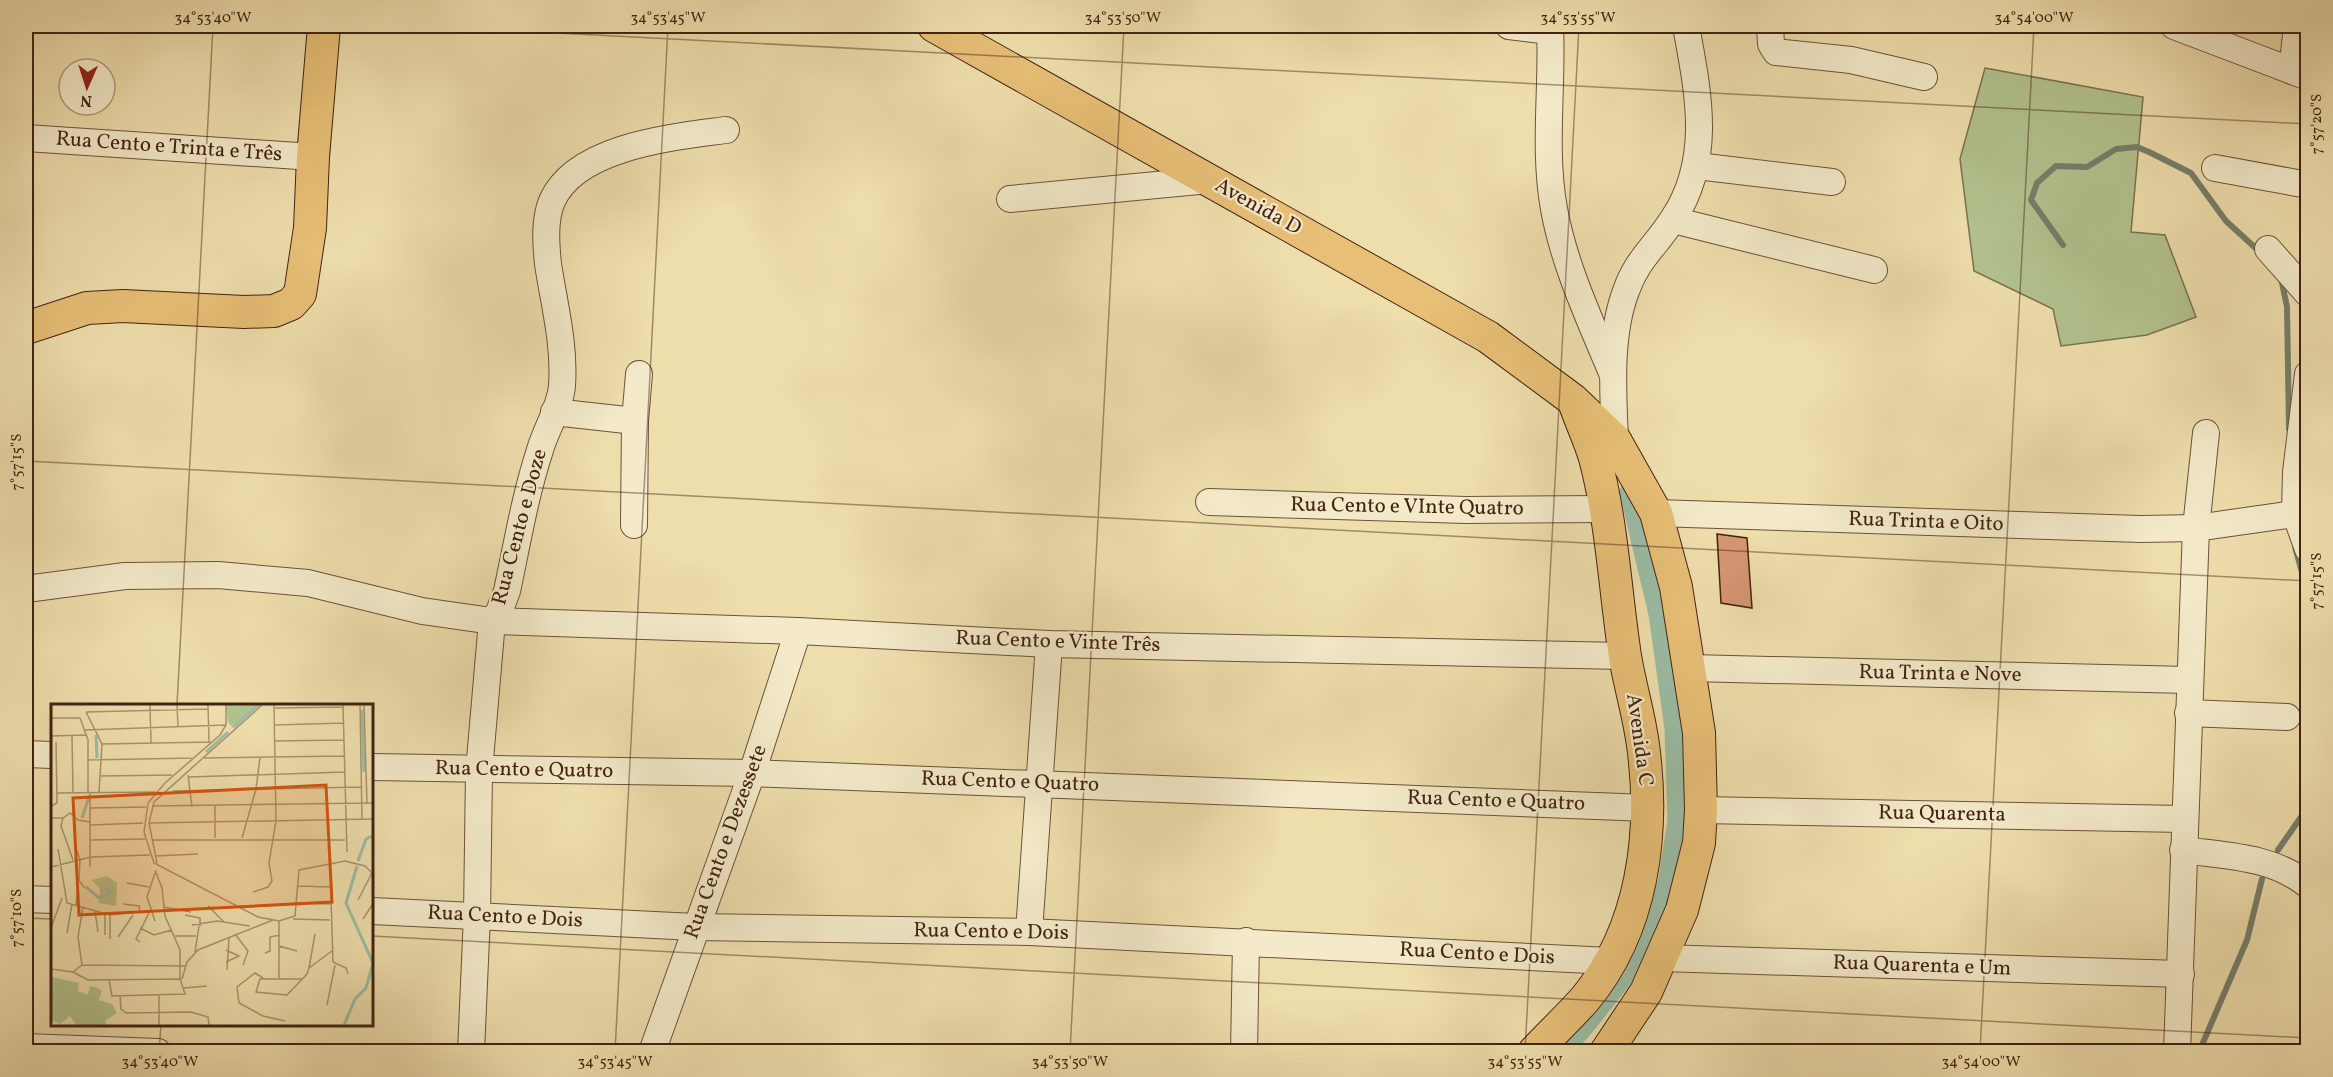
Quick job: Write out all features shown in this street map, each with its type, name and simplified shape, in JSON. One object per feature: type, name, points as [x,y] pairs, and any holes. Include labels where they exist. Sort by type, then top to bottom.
[{"type":"main road","points":[[26,328],[87,308],[123,306],[244,312],[274,311],[291,304],[300,294],[304,282],[324,26]]},
{"type":"main road","name":"Avenida D","points":[[934,26],[1488,337],[1574,400],[1615,440],[1656,513],[1676,587],[1699,733],[1701,810],[1692,876],[1682,910],[1646,992],[1606,1052]]},
{"type":"main road","name":"Avenida C","points":[[1534,1052],[1585,998],[1610,962],[1621,942],[1637,895],[1646,852],[1648,808],[1643,745],[1625,656],[1605,509],[1595,457],[1574,400]]},
{"type":"street","points":[[1509,26],[1550,28],[1549,150],[1554,208],[1565,252],[1614,378]]},
{"type":"street","points":[[1615,440],[1614,378],[1618,323],[1625,294],[1635,268],[1673,220],[1697,166],[1700,134],[1699,98],[1686,26]]},
{"type":"street","points":[[1770,26],[1771,44],[1776,52],[1851,60],[1924,77]]},
{"type":"street","points":[[2178,26],[2300,74],[2297,26]]},
{"type":"street","name":"Rua Cento e Doze","points":[[471,1052],[477,915],[479,771],[492,621],[500,612],[507,591],[537,460],[562,384],[560,334],[548,263],[547,217],[553,200],[564,183],[583,167],[605,157],[673,137],[726,130]]},
{"type":"street","name":"Rua Cento e Trinta e Três","points":[[26,138],[313,157]]},
{"type":"street","points":[[1697,166],[1832,182]]},
{"type":"street","points":[[2215,168],[2307,186]]},
{"type":"street","points":[[1010,198],[1209,180]]},
{"type":"street","points":[[1673,220],[1874,270]]},
{"type":"street","points":[[2268,249],[2307,294]]},
{"type":"street","points":[[634,525],[635,422],[639,374]]},
{"type":"street","points":[[2307,374],[2296,472],[2307,549]]},
{"type":"street","points":[[554,412],[635,422]]},
{"type":"street","points":[[2177,1052],[2196,528],[2206,434]]},
{"type":"street","name":"Rua Cento e VInte Quatro","points":[[1209,502],[1466,510],[1605,509]]},
{"type":"street","name":"Rua Trinta e Oito","points":[[1656,513],[2141,529],[2196,528],[2301,513]]},
{"type":"street","name":"Rua Cento e Vinte Três","points":[[26,589],[125,576],[218,574],[308,584],[422,611],[492,621],[798,631],[1049,644],[1625,656]]},
{"type":"street","name":"Rua Cento e Dezessete","points":[[652,1052],[752,773],[798,631]]},
{"type":"street","points":[[1029,932],[1049,644]]},
{"type":"street","name":"Rua Trinta e Nove","points":[[1690,668],[2189,680]]},
{"type":"street","points":[[2188,713],[2287,717]]},
{"type":"street","points":[[26,754],[51,755]]},
{"type":"street","name":"Rua Cento e Quatro","points":[[374,767],[479,771],[752,773],[1648,808]]},
{"type":"street","name":"Rua Quarenta","points":[[1701,810],[2184,819]]},
{"type":"street","points":[[2183,850],[2270,864],[2293,873],[2307,885]]},
{"type":"street","points":[[26,899],[51,900]]},
{"type":"street","name":"Rua Cento e Dois","points":[[374,911],[695,927],[1029,932],[1246,941],[1610,962]]},
{"type":"street","points":[[1244,1052],[1246,941]]},
{"type":"street","name":"Rua Quarenta e Um","points":[[1662,958],[2181,974]]},
{"type":"street","points":[[26,1047],[158,1052]]},
{"type":"green space","points":[[1985,68],[2143,97],[2131,232],[2165,235],[2196,317],[2147,335],[2061,346],[2053,309],[1974,271],[1960,159]]},
{"type":"building","points":[[1717,534],[1747,538],[1752,608],[1721,603]]},
{"type":"waterway","points":[[2063,245],[2031,200],[2037,183],[2056,166],[2087,167],[2116,149],[2137,147],[2191,173],[2226,221],[2262,254]]},
{"type":"waterway","points":[[2281,278],[2287,307],[2289,429]]},
{"type":"waterway","points":[[1558,1052],[1580,1031],[1623,977],[1668,884],[1678,821],[1675,728],[1659,614],[1630,492]]},
{"type":"waterway","points":[[2295,547],[2308,594]]},
{"type":"waterway","points":[[2278,850],[2308,807]]},
{"type":"waterway","points":[[2199,1052],[2247,940],[2262,879]]}]
